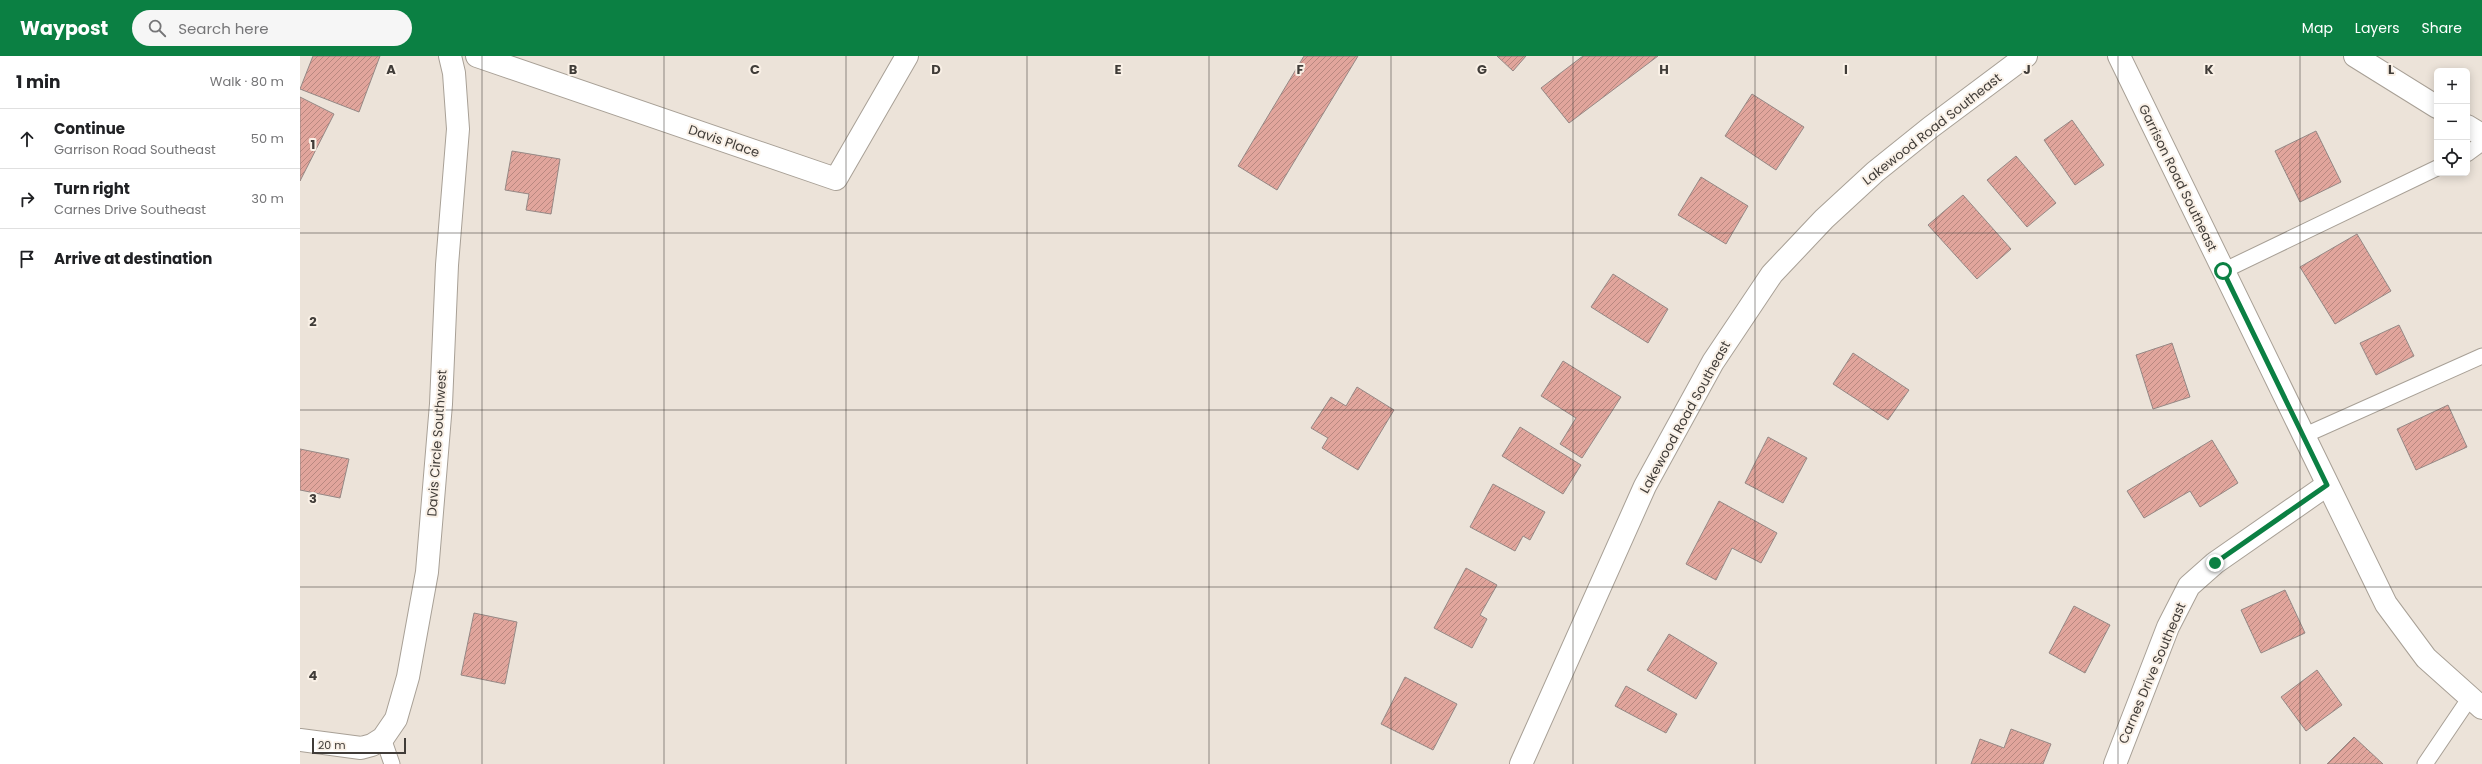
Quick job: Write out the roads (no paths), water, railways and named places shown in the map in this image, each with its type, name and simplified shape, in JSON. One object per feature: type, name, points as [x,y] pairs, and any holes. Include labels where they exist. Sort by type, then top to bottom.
[{"type":"street","name":"Davis Circle Southwest","points":[[300,740],[361,748],[382,738],[396,719],[408,677],[427,572],[441,404],[447,265],[458,130],[454,73],[450,56]]},
{"type":"street","name":"Davis Place","points":[[477,56],[836,179],[907,56]]},
{"type":"street","name":"Lakewood Road Southeast","points":[[1521,764],[1645,486],[1713,362],[1772,274],[1824,219],[1876,172],[1931,127],[2026,56]]},
{"type":"street","name":"Garrison Road Southeast","points":[[2119,56],[2386,604],[2426,658],[2476,703]]},
{"type":"street","points":[[2355,56],[2434,105]]},
{"type":"street","points":[[2470,128],[2482,135]]},
{"type":"street","name":"Carnes Drive Southeast","points":[[2115,764],[2168,627],[2190,586],[2215,563],[2327,485]]},
{"type":"lane","points":[[2470,152],[2482,143]]},
{"type":"lane","points":[[2223,271],[2434,169]]},
{"type":"lane","points":[[2303,436],[2482,356]]},
{"type":"lane","points":[[2424,764],[2476,703]]},
{"type":"lane","points":[[382,738],[392,764]]}]
